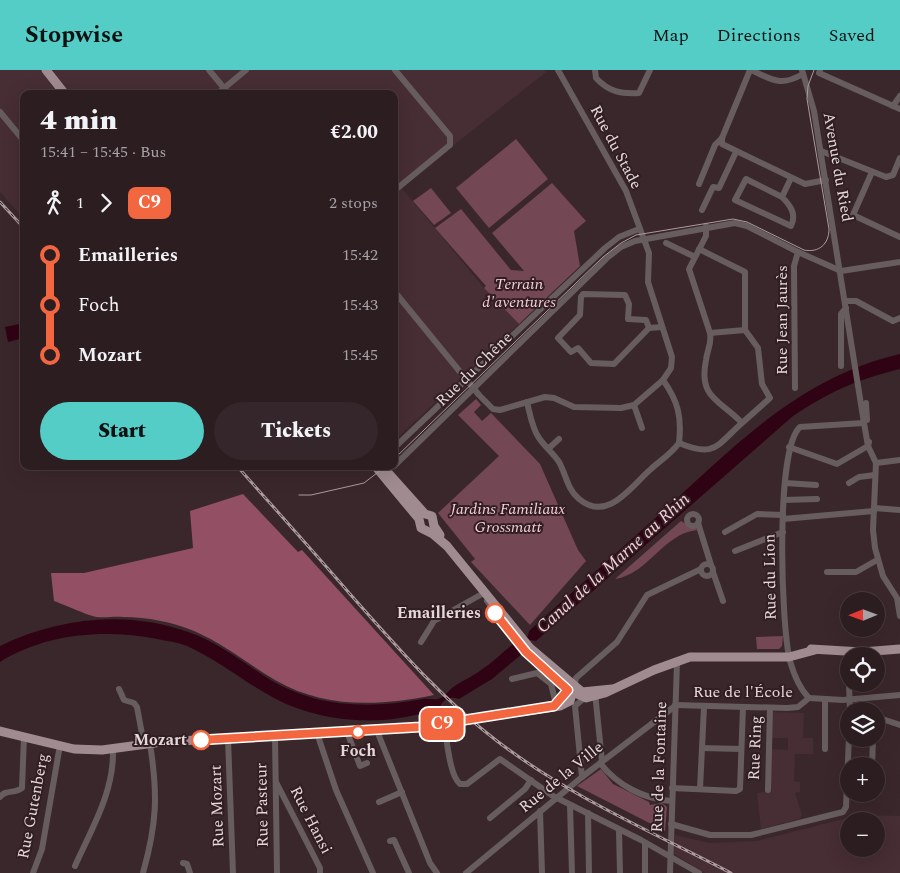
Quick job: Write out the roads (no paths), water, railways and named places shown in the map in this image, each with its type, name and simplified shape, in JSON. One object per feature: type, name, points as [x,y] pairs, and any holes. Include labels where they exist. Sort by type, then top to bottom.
[{"type":"main road","points":[[46,70],[63,90]]},
{"type":"main road","points":[[389,470],[422,517],[421,528],[431,528]]},
{"type":"main road","points":[[422,517],[432,516],[431,528],[517,636],[557,679],[583,698],[612,689],[690,657],[749,657],[815,650],[840,650]]},
{"type":"main road","points":[[877,647],[896,645],[900,648]]},
{"type":"main road","points":[[530,650],[572,690],[595,694]]},
{"type":"main road","points":[[0,731],[60,745],[90,750],[113,750],[147,744],[377,731],[444,724],[555,705],[572,690]]},
{"type":"street","points":[[209,70],[224,88]]},
{"type":"street","points":[[222,90],[246,70]]},
{"type":"street","points":[[395,70],[450,136],[450,145],[398,189]]},
{"type":"street","name":"Rue du Stade","points":[[558,70],[626,191],[649,253],[648,282],[672,356],[671,368],[663,380]]},
{"type":"street","points":[[595,70],[596,78],[606,88],[620,94],[639,93],[650,70]]},
{"type":"street","points":[[700,184],[715,145],[722,138],[751,70],[780,83],[793,80],[803,72]]},
{"type":"street","points":[[819,71],[897,108],[900,96]]},
{"type":"street","name":"Avenue du Ried","points":[[803,72],[810,92],[821,151],[868,446]]},
{"type":"street","points":[[0,112],[20,135]]},
{"type":"street","points":[[722,138],[722,144],[736,152],[804,184],[826,180]]},
{"type":"street","points":[[821,151],[886,177],[893,175],[900,158]]},
{"type":"street","points":[[702,210],[713,187],[718,188],[736,152]]},
{"type":"street","points":[[872,172],[853,215],[900,237]]},
{"type":"street","points":[[782,197],[791,178]]},
{"type":"street","points":[[746,179],[782,197],[792,208],[794,221],[790,226],[736,200],[746,179]]},
{"type":"street","name":"Rue du Chêne","points":[[398,460],[615,251],[627,243],[706,226],[731,223],[744,225],[841,271]]},
{"type":"street","points":[[706,226],[706,236],[688,268],[712,341],[704,374],[706,386],[710,396],[719,405],[730,410],[742,423]]},
{"type":"street","name":"Rue du Chêne","points":[[398,444],[605,248],[620,237],[639,229]]},
{"type":"street","points":[[666,243],[695,257]]},
{"type":"street","points":[[680,443],[705,452],[713,449],[770,398],[762,384],[758,348],[746,330],[745,272],[699,249]]},
{"type":"street","name":"Rue Jean Jaurès","points":[[795,388],[794,266],[798,252]]},
{"type":"street","points":[[841,271],[900,262]]},
{"type":"street","points":[[649,328],[646,320],[628,319],[629,304],[625,295],[583,294],[581,297],[580,315],[558,338],[571,352],[578,348],[592,363],[614,364],[649,328],[662,327]]},
{"type":"street","points":[[398,296],[474,388],[494,409],[500,410],[527,402],[545,397],[554,398],[574,407],[621,408],[634,405],[663,380],[674,396],[680,410],[680,443],[625,496],[608,506],[596,506],[577,498],[569,488],[560,464],[535,432],[527,402]]},
{"type":"street","points":[[841,366],[841,314],[846,305],[856,301],[893,321],[900,318]]},
{"type":"street","points":[[710,334],[746,330]]},
{"type":"street","points":[[864,423],[800,426],[795,431],[789,447],[838,464],[868,446],[870,440],[866,404]]},
{"type":"street","points":[[634,405],[642,428]]},
{"type":"street","points":[[549,448],[559,439]]},
{"type":"street","points":[[868,446],[876,463],[873,530],[877,560],[883,576],[897,598],[900,616]]},
{"type":"street","name":"Rue du Lion","points":[[789,447],[783,517],[785,624],[789,654],[801,690],[809,698]]},
{"type":"street","points":[[876,463],[900,460]]},
{"type":"street","points":[[849,483],[859,477],[875,475]]},
{"type":"street","points":[[785,483],[816,485]]},
{"type":"street","points":[[784,500],[817,499]]},
{"type":"street","points":[[725,532],[757,514],[783,517],[861,513],[874,510],[900,510]]},
{"type":"street","points":[[698,523],[723,601]]},
{"type":"street","points":[[735,551],[783,532]]},
{"type":"street","points":[[447,546],[450,554],[517,636]]},
{"type":"street","points":[[827,572],[856,572],[877,560]]},
{"type":"street","points":[[572,690],[576,678],[617,642],[647,594],[701,569],[706,564],[712,568]]},
{"type":"street","points":[[701,569],[705,575],[709,576],[712,568]]},
{"type":"street","points":[[421,642],[434,621],[482,594]]},
{"type":"street","name":"Rue de la Fontaine","points":[[670,873],[677,662]]},
{"type":"street","points":[[512,679],[537,672],[551,684],[555,705]]},
{"type":"street","points":[[119,689],[124,700],[134,703],[138,707],[155,772],[157,803],[143,873]]},
{"type":"street","points":[[595,694],[601,762],[616,782],[651,798],[672,801]]},
{"type":"street","points":[[865,702],[900,695]]},
{"type":"street","points":[[582,777],[575,706],[583,698]]},
{"type":"street","points":[[809,698],[840,703]]},
{"type":"street","name":"Rue de l'École","points":[[675,705],[770,708],[798,706],[809,698]]},
{"type":"street","points":[[825,700],[825,749]]},
{"type":"street","name":"Rue de la Ville","points":[[466,873],[582,777],[675,705]]},
{"type":"street","points":[[700,789],[704,707]]},
{"type":"street","points":[[672,788],[736,791],[740,789],[743,708]]},
{"type":"street","name":"Rue Ring","points":[[768,790],[770,708]]},
{"type":"street","points":[[885,720],[900,725]]},
{"type":"street","points":[[444,724],[448,746],[452,754],[451,760],[455,778],[460,784],[467,784],[500,759],[556,798],[670,856],[699,873]]},
{"type":"street","points":[[377,731],[430,863],[437,873]]},
{"type":"street","points":[[347,732],[360,766],[366,763]]},
{"type":"street","points":[[317,733],[336,790],[373,873]]},
{"type":"street","points":[[0,797],[5,792],[18,791],[22,788],[24,736]]},
{"type":"street","name":"Rue Pasteur","points":[[274,737],[277,873]]},
{"type":"street","name":"Rue Mozart","points":[[228,739],[233,873]]},
{"type":"street","name":"Rue Gutenberg","points":[[33,873],[44,842],[52,781],[60,745]]},
{"type":"street","points":[[671,824],[710,835],[751,835],[843,812],[846,807],[849,747]]},
{"type":"street","points":[[702,748],[741,749]]},
{"type":"street","points":[[75,866],[108,795],[113,770],[113,750]]},
{"type":"street","name":"Rue Hansi","points":[[275,780],[320,868],[320,873]]},
{"type":"street","points":[[490,818],[525,788],[530,780]]},
{"type":"street","points":[[379,802],[402,792]]},
{"type":"street","points":[[570,805],[572,873]]},
{"type":"street","points":[[540,811],[542,873]]},
{"type":"street","points":[[588,813],[588,873]]},
{"type":"street","points":[[620,830],[620,873]]},
{"type":"street","points":[[390,841],[394,840],[409,873]]},
{"type":"street","points":[[645,843],[645,873]]},
{"type":"street","points":[[183,863],[187,864],[190,873]]},
{"type":"water","points":[[20,324],[20,339],[8,342],[5,327]]},
{"type":"water","name":"Canal de la Marne au Rhin","points":[[900,354],[900,369],[870,377],[844,387],[793,416],[536,641],[530,640],[523,647],[523,653],[492,679],[459,699],[447,699],[440,707],[420,714],[400,718],[356,720],[334,718],[313,713],[293,707],[274,698],[187,646],[137,636],[97,634],[57,639],[18,652],[0,662],[0,646],[46,629],[94,620],[119,619],[143,621],[167,626],[201,637],[266,677],[303,695],[323,700],[362,705],[438,699],[485,667],[513,644],[519,644],[528,636],[529,631],[716,462],[771,416],[800,396],[831,379],[864,365]]},
{"type":"tram line","points":[[398,455],[603,257],[621,243],[636,235],[733,219],[747,222],[804,250],[819,249],[825,243],[829,229],[807,99],[808,86],[814,70]]},
{"type":"tram line","points":[[299,495],[311,495],[364,483],[381,470]]},
{"type":"railway","points":[[0,202],[20,224]]},
{"type":"railway","points":[[241,470],[402,652],[438,690],[477,725],[524,761],[582,796],[731,873]]},
{"type":"place","name":"Emailleries","points":[[495,613]]},
{"type":"place","name":"Foch","points":[[358,732]]},
{"type":"place","name":"Mozart","points":[[201,740]]},
{"type":"park label","name":"Terrain d'aventures","points":[[519,293]]},
{"type":"park label","name":"Jardins Familiaux Grossmatt","points":[[508,518]]}]
